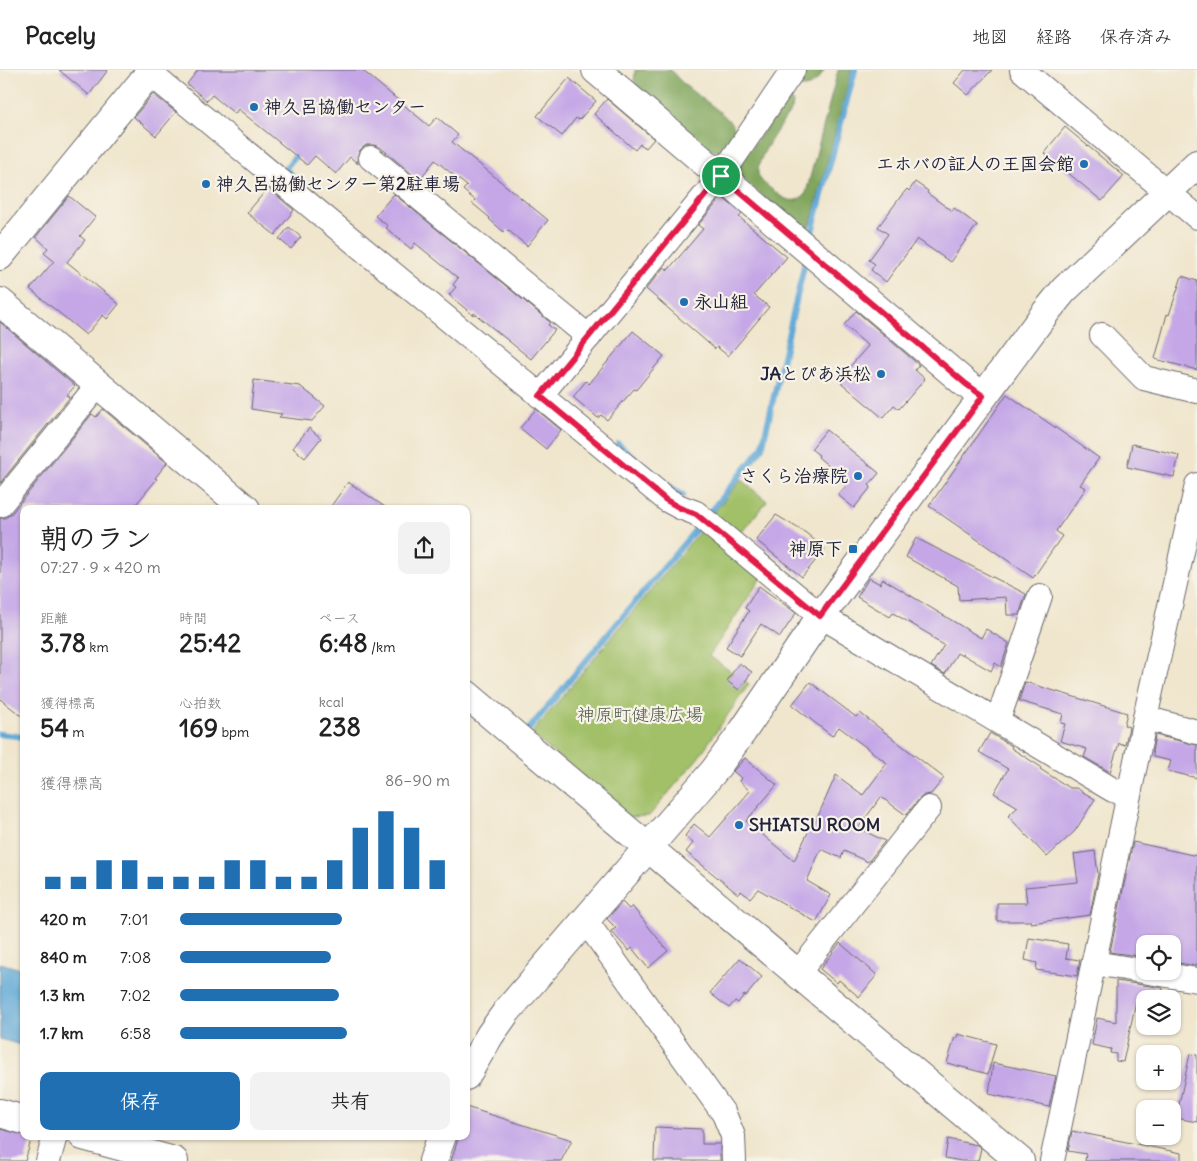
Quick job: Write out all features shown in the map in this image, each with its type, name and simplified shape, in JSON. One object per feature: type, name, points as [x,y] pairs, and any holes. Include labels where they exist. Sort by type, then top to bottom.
[{"type":"street","points":[[596,70],[966,384],[983,396]]},
{"type":"street","points":[[540,396],[721,176],[793,70]]},
{"type":"street","points":[[1022,70],[1197,217]]},
{"type":"street","points":[[0,256],[149,71],[666,500],[696,514],[820,616],[1113,790],[1129,794]]},
{"type":"street","points":[[371,158],[589,337]]},
{"type":"street","points":[[470,1069],[507,1011],[729,751],[820,616],[1046,312],[1064,290],[1197,164]]},
{"type":"street","points":[[0,302],[241,505]]},
{"type":"street","points":[[1102,335],[1144,378],[1197,391]]},
{"type":"street","points":[[0,505],[98,385]]},
{"type":"street","points":[[1052,1161],[1145,718],[1197,485]]},
{"type":"street","points":[[996,720],[1000,714],[1040,596]]},
{"type":"street","points":[[470,697],[1020,1161]]},
{"type":"street","points":[[1145,718],[1197,732]]},
{"type":"street","points":[[798,972],[930,808]]},
{"type":"street","points":[[584,923],[593,931],[724,1114],[733,1136],[734,1161]]},
{"type":"street","points":[[1094,963],[1197,980]]},
{"type":"street","points":[[0,1113],[20,1119]]},
{"type":"street","points":[[48,1161],[54,1140]]},
{"type":"street","points":[[98,1140],[174,1161]]},
{"type":"street","points":[[433,1161],[441,1140]]},
{"type":"green space","points":[[635,70],[671,70],[678,79],[720,112],[734,127],[731,147],[717,151],[712,150],[686,133],[639,93],[634,81]]},
{"type":"green space","points":[[802,70],[824,70],[812,85],[800,87],[798,84]]},
{"type":"green space","points":[[838,70],[852,70],[811,223],[808,228],[802,229],[738,175],[737,168],[787,99],[791,100],[793,103],[792,109],[761,159],[758,173],[762,182],[788,200],[797,200],[806,193]]},
{"type":"green space","points":[[741,480],[767,501],[737,538],[711,516]]},
{"type":"green space","name":"神原町健康広場","points":[[702,529],[762,577],[709,656],[749,684],[698,758],[649,816],[629,817],[531,734]]},
{"type":"water","points":[[0,963],[20,969],[20,1045],[0,1039]]},
{"type":"building","points":[[59,70],[108,70],[89,95]]},
{"type":"building","points":[[198,70],[362,70],[429,126],[437,117],[458,135],[452,142],[548,220],[527,246],[508,230],[505,233],[489,219],[472,203],[475,200],[463,190],[467,186],[435,160],[419,180],[380,147],[374,145],[366,145],[360,150],[357,156],[358,164],[350,157],[336,174],[315,156],[307,165],[238,109],[235,114],[212,95],[207,101],[187,84]]},
{"type":"building","points":[[965,70],[992,70],[968,95],[954,83]]},
{"type":"building","points":[[569,78],[596,101],[579,120],[576,118],[562,136],[537,116]]},
{"type":"building","points":[[153,94],[176,112],[156,136],[134,117]]},
{"type":"building","points":[[607,99],[654,139],[646,148],[640,144],[635,150],[594,114]]},
{"type":"building","name":"エホバの証人の王国会館","points":[[1065,127],[1124,176],[1102,201],[1044,153]]},
{"type":"building","points":[[915,182],[952,211],[954,208],[977,225],[950,262],[917,239],[886,282],[871,270],[875,264],[869,260],[888,234],[878,227],[901,196],[907,189],[909,191]]},
{"type":"building","points":[[268,188],[294,210],[275,235],[247,213]]},
{"type":"building","points":[[394,194],[550,322],[548,325],[555,330],[531,359],[449,295],[456,287],[453,285],[458,278],[415,243],[411,249],[375,216]]},
{"type":"building","points":[[69,196],[95,217],[80,236],[85,240],[67,262],[119,304],[107,319],[103,315],[86,335],[30,289],[54,261],[44,253],[48,248],[36,237]]},
{"type":"building","points":[[722,197],[742,214],[739,217],[787,257],[754,295],[769,307],[728,356],[717,347],[715,349],[646,289],[664,267],[668,270],[703,229],[698,225]]},
{"type":"building","points":[[289,227],[301,237],[291,249],[279,239]]},
{"type":"building","points":[[1182,276],[1197,281],[1197,370],[1155,359],[1167,314],[1169,315]]},
{"type":"building","name":"JAとぴあ浜松","points":[[856,311],[919,365],[915,370],[925,379],[899,409],[894,405],[883,418],[838,380],[868,346],[844,325]]},
{"type":"building","points":[[0,322],[75,386],[67,395],[70,397],[0,483]]},
{"type":"building","points":[[633,331],[664,356],[636,390],[634,389],[607,420],[601,415],[598,418],[573,397],[586,381],[589,384]]},
{"type":"building","points":[[254,380],[300,386],[325,406],[312,421],[279,417],[282,414],[251,409]]},
{"type":"building","points":[[1007,394],[1099,458],[1080,485],[1086,488],[1056,531],[1062,536],[1033,578],[929,506]]},
{"type":"building","points":[[103,409],[167,463],[155,478],[157,479],[135,505],[20,505],[20,715],[0,699],[0,518],[5,518],[11,514],[92,414],[96,417]]},
{"type":"building","points":[[536,409],[561,430],[546,449],[520,428]]},
{"type":"building","points":[[309,428],[321,438],[305,458],[293,448]]},
{"type":"building","points":[[826,430],[879,473],[869,485],[871,487],[854,508],[838,495],[846,486],[828,471],[831,468],[811,449]]},
{"type":"building","points":[[1132,444],[1179,455],[1174,477],[1127,467]]},
{"type":"building","points":[[348,482],[382,505],[332,505]]},
{"type":"building","points":[[776,515],[806,533],[825,549],[802,577],[756,540]]},
{"type":"building","points":[[916,538],[1026,594],[1019,615],[1007,615],[1006,597],[959,600],[958,586],[906,557]]},
{"type":"building","points":[[869,578],[880,584],[883,579],[981,638],[986,629],[1009,643],[1001,667],[995,663],[991,671],[957,653],[945,674],[931,666],[944,645],[893,613],[890,617],[857,597]]},
{"type":"building","points":[[759,586],[796,613],[780,637],[761,624],[740,656],[726,647],[749,611],[745,608]]},
{"type":"building","points":[[739,663],[752,672],[739,690],[727,681]]},
{"type":"building","points":[[810,682],[856,717],[860,713],[944,778],[931,794],[924,795],[919,799],[906,815],[881,797],[858,828],[885,841],[868,862],[844,851],[841,858],[821,849],[807,881],[831,895],[816,922],[758,889],[750,898],[741,891],[738,894],[686,852],[693,843],[685,836],[694,824],[710,837],[750,791],[739,781],[741,778],[733,771],[745,758],[777,785],[746,821],[794,861],[813,822],[815,823],[836,775],[863,795],[887,763],[839,727],[832,736],[792,705]]},
{"type":"building","points":[[1025,682],[1127,713],[1124,725],[1129,727],[1125,745],[1119,743],[1110,772],[1084,757],[1087,749],[1060,741],[1065,724],[1061,723],[1063,714],[1019,701]]},
{"type":"building","points":[[990,733],[1012,746],[1011,748],[1041,767],[1040,769],[1070,788],[1076,788],[1095,799],[1075,831],[1047,857],[1008,816],[1018,807],[994,793],[1008,769],[979,752]]},
{"type":"building","points":[[1155,735],[1197,745],[1197,778],[1168,771],[1171,761],[1153,757]]},
{"type":"building","points":[[1133,842],[1197,856],[1197,966],[1181,963],[1181,935],[1136,935],[1136,956],[1110,952]]},
{"type":"building","points":[[1095,851],[1098,874],[1090,915],[1031,923],[1031,921],[997,921],[997,903],[1027,903],[1025,887],[1078,882],[1074,854]]},
{"type":"building","points":[[622,902],[629,909],[632,906],[668,951],[648,968],[632,948],[629,951],[611,931],[616,928],[607,919]]},
{"type":"building","points":[[1029,938],[1068,944],[1066,958],[1080,960],[1077,976],[1036,970],[1037,963],[1025,960]]},
{"type":"building","points":[[840,943],[877,975],[859,997],[839,980],[837,983],[820,969]]},
{"type":"building","points":[[740,958],[762,977],[746,996],[744,995],[738,1003],[735,1001],[729,1008],[710,993]]},
{"type":"building","points":[[1116,981],[1163,988],[1163,990],[1136,990],[1136,1001],[1123,1062],[1116,1061],[1116,1054],[1110,1053],[1111,1049],[1092,1045],[1097,1018],[1116,1022]]},
{"type":"building","points":[[958,1034],[996,1044],[988,1074],[947,1063],[955,1037],[957,1038]]},
{"type":"building","points":[[1190,1054],[1197,1055],[1197,1122],[1181,1119],[1180,1100]]},
{"type":"building","points":[[993,1063],[1056,1076],[1049,1107],[989,1094]]},
{"type":"building","points":[[470,1108],[572,1140],[561,1161],[451,1161],[458,1140],[470,1140]]},
{"type":"building","points":[[655,1127],[702,1129],[702,1144],[720,1144],[720,1161],[654,1161]]},
{"type":"building","points":[[0,1129],[20,1134],[20,1140],[31,1140],[25,1161],[0,1161]]},
{"type":"building","points":[[1072,1131],[1181,1153],[1181,1161],[1085,1161],[1086,1154],[1068,1151]]},
{"type":"building","points":[[948,1139],[977,1145],[981,1148],[978,1161],[961,1161],[945,1158]]},
{"type":"waterway","points":[[811,236],[855,70]]},
{"type":"waterway","points":[[291,174],[285,169],[300,150]]},
{"type":"waterway","points":[[710,512],[762,448],[805,262]]},
{"type":"waterway","points":[[618,444],[674,490],[683,495]]},
{"type":"waterway","points":[[529,729],[697,528]]},
{"type":"waterway","points":[[0,734],[20,736]]},
{"type":"place","name":"神久呂協働センター","points":[[254,107]]},
{"type":"place","name":"エホバの証人の王国会館","points":[[1084,164]]},
{"type":"place","name":"神久呂協働センター第2駐車場","points":[[206,184]]},
{"type":"place","name":"永山組","points":[[684,302]]},
{"type":"place","name":"JAとぴあ浜松","points":[[881,374]]},
{"type":"place","name":"さくら治療院","points":[[858,476]]},
{"type":"place","name":"神原下","points":[[853,549]]},
{"type":"place","name":"SHIATSU ROOM","points":[[739,825]]},
{"type":"route","points":[[721,176],[966,384],[983,396],[820,616],[696,514],[666,500],[540,396],[721,176]]}]
